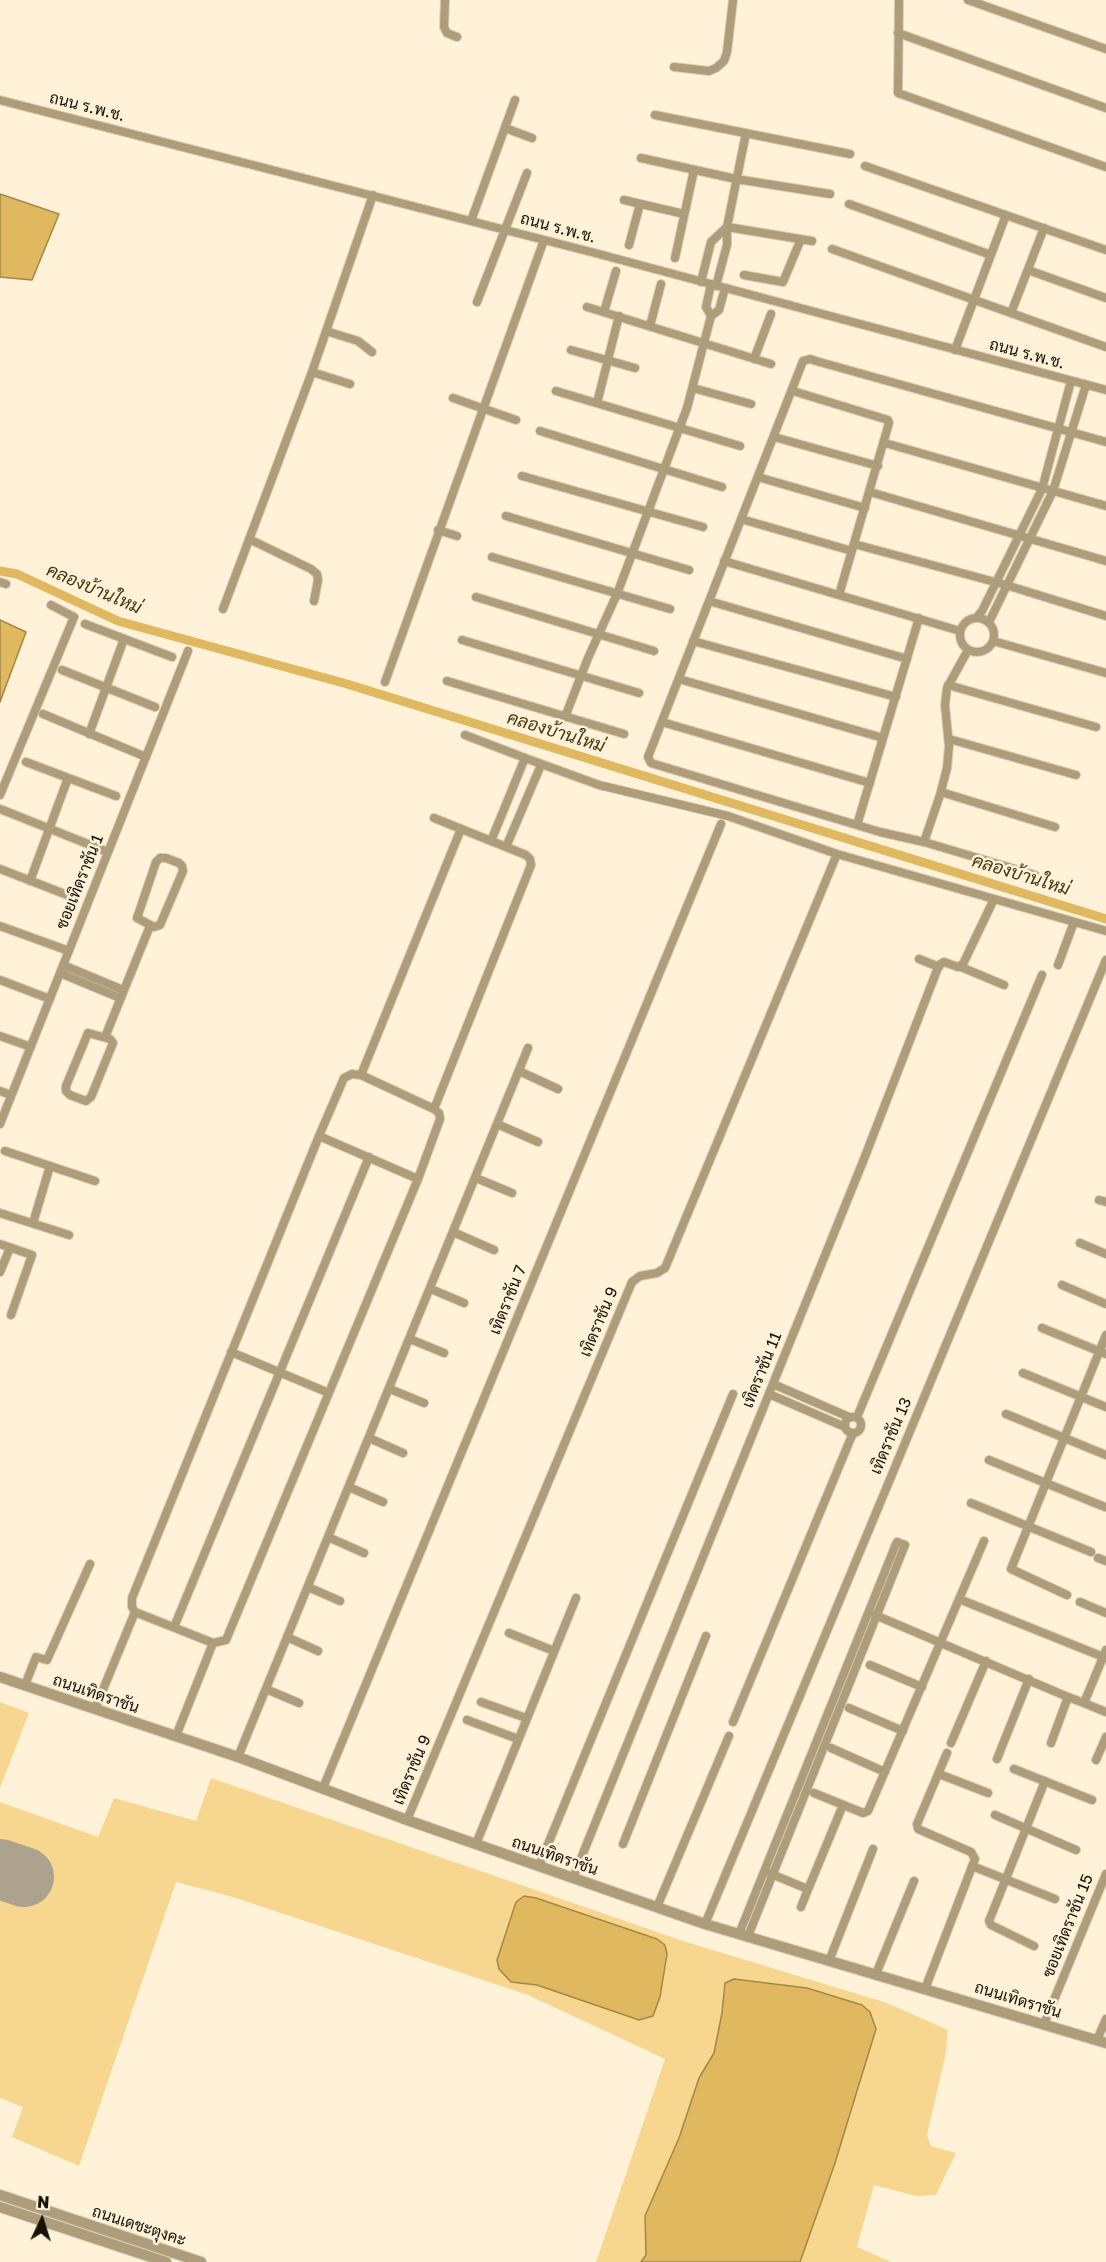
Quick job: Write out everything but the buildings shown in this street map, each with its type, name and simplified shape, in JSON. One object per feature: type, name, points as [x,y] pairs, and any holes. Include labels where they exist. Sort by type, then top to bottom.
[{"type":"street","points":[[445,0],[444,27],[447,33],[457,37]]},
{"type":"street","points":[[674,67],[708,71],[724,61],[733,0]]},
{"type":"street","points":[[899,0],[898,93],[1106,167]]},
{"type":"street","points":[[968,0],[1106,49]]},
{"type":"street","points":[[898,33],[1106,108]]},
{"type":"street","name":"ถนน ร.พ.ช.","points":[[0,100],[374,195],[1106,390]]},
{"type":"street","points":[[471,221],[515,100]]},
{"type":"street","points":[[655,115],[850,154]]},
{"type":"street","points":[[505,128],[532,138]]},
{"type":"street","points":[[565,717],[617,594],[681,427],[711,316],[719,310],[718,286],[727,245],[727,227],[746,133]]},
{"type":"street","points":[[641,158],[736,179],[830,195]]},
{"type":"street","points":[[865,165],[1106,250]]},
{"type":"street","points":[[675,258],[694,170]]},
{"type":"street","points":[[477,302],[527,173]]},
{"type":"street","points":[[223,609],[312,372],[374,195]]},
{"type":"street","points":[[624,200],[684,214]]},
{"type":"street","points":[[629,246],[640,204]]},
{"type":"street","points":[[849,204],[991,255]]},
{"type":"street","points":[[955,350],[1006,215]]},
{"type":"street","points":[[727,227],[812,241]]},
{"type":"street","points":[[701,282],[711,242],[727,227]]},
{"type":"street","points":[[1011,313],[1044,228]]},
{"type":"street","points":[[744,275],[783,282],[801,239]]},
{"type":"street","points":[[385,682],[544,240]]},
{"type":"street","points":[[832,249],[1106,347]]},
{"type":"street","points":[[1028,270],[1106,298]]},
{"type":"street","points":[[604,312],[616,271]]},
{"type":"street","points":[[650,326],[661,284]]},
{"type":"street","points":[[711,316],[706,307],[718,286]]},
{"type":"street","points":[[587,307],[771,364]]},
{"type":"street","points":[[754,359],[771,314]]},
{"type":"street","points":[[597,403],[619,316]]},
{"type":"street","points":[[326,331],[358,341],[372,352]]},
{"type":"street","points":[[571,350],[635,368]]},
{"type":"street","points":[[1035,875],[857,825],[651,763],[648,757],[793,392],[803,361],[810,359],[1106,442]]},
{"type":"street","points":[[312,372],[350,384]]},
{"type":"street","points":[[976,618],[989,622],[994,631],[993,641],[982,652],[968,650],[961,642],[960,631],[965,623],[976,618],[982,611],[1042,489],[1071,381]]},
{"type":"street","points":[[989,622],[1053,491],[1086,385]]},
{"type":"street","points":[[693,388],[751,404]]},
{"type":"street","points":[[556,391],[740,446]]},
{"type":"street","points":[[793,392],[888,420],[889,430],[839,595]]},
{"type":"street","points":[[453,398],[516,420]]},
{"type":"street","points":[[540,431],[722,487]]},
{"type":"street","points":[[774,437],[878,466]]},
{"type":"street","points":[[885,443],[1106,506]]},
{"type":"street","points":[[522,476],[703,527]]},
{"type":"street","points":[[758,477],[865,508]]},
{"type":"street","points":[[870,492],[1106,561]]},
{"type":"street","points":[[506,516],[689,570]]},
{"type":"street","points":[[741,519],[1006,585],[1106,616]]},
{"type":"street","points":[[438,530],[457,536]]},
{"type":"street","points":[[249,539],[312,569],[317,574],[318,580],[314,601]]},
{"type":"street","points":[[492,557],[670,609]]},
{"type":"street","points":[[724,561],[960,631]]},
{"type":"street","points":[[476,597],[654,651]]},
{"type":"street","points":[[709,601],[907,659]]},
{"type":"street","points":[[0,795],[74,616],[51,605]]},
{"type":"street","points":[[857,825],[919,618]]},
{"type":"street","points":[[85,624],[172,657]]},
{"type":"street","points":[[89,734],[124,639]]},
{"type":"street","points":[[462,640],[639,693]]},
{"type":"street","points":[[693,641],[896,697]]},
{"type":"street","points":[[993,641],[1106,673]]},
{"type":"street","points":[[924,842],[947,768],[949,740],[945,705],[948,684],[968,650]]},
{"type":"street","name":"ซอยเทิดราชัน 1","points":[[0,1124],[188,651]]},
{"type":"street","points":[[62,670],[155,706]]},
{"type":"street","points":[[679,679],[884,738]]},
{"type":"street","points":[[447,681],[624,734]]},
{"type":"street","points":[[948,684],[1096,727]]},
{"type":"street","points":[[43,714],[146,757]]},
{"type":"street","points":[[662,722],[870,783]]},
{"type":"street","points":[[465,735],[599,785],[728,816],[837,854],[1106,931]]},
{"type":"street","points":[[949,740],[1076,775]]},
{"type":"street","points":[[490,841],[525,758]]},
{"type":"street","points":[[26,762],[116,796]]},
{"type":"street","points":[[506,847],[541,765]]},
{"type":"street","points":[[30,880],[68,778]]},
{"type":"street","points":[[941,792],[1055,827]]},
{"type":"street","points":[[0,809],[108,852]]},
{"type":"street","points":[[434,818],[526,855],[531,865],[434,1109]]},
{"type":"street","name":"เทิดราชัน 7","points":[[323,1788],[721,824]]},
{"type":"street","points":[[361,1075],[461,829]]},
{"type":"street","name":"เทิดราชัน 9","points":[[407,1820],[632,1282],[640,1276],[657,1274],[665,1268],[837,854]]},
{"type":"street","points":[[166,858],[179,863],[183,871],[160,925],[150,926],[137,918],[138,911],[156,862],[166,858]]},
{"type":"street","points":[[0,869],[75,898]]},
{"type":"street","points":[[961,967],[994,899]]},
{"type":"street","points":[[1058,965],[1074,922]]},
{"type":"street","points":[[0,926],[69,951]]},
{"type":"street","points":[[105,1037],[150,926]]},
{"type":"street","points":[[919,959],[939,967],[944,962],[961,967],[1004,985]]},
{"type":"street","name":"เทิดราชัน 13","points":[[705,1924],[1106,960]]},
{"type":"street","name":"เทิดราชัน 11","points":[[573,1878],[864,1159],[939,967]]},
{"type":"street","points":[[62,969],[122,994]]},
{"type":"street","points":[[845,1427],[845,1421],[853,1418],[1042,975]]},
{"type":"street","points":[[0,980],[50,999]]},
{"type":"street","points":[[92,1033],[105,1037],[113,1040],[113,1043],[91,1097],[86,1101],[70,1095],[66,1091],[66,1086],[86,1036],[92,1033]]},
{"type":"street","points":[[0,1036],[31,1047]]},
{"type":"street","points":[[238,1757],[528,1048]]},
{"type":"street","points":[[519,1071],[558,1089]]},
{"type":"street","points":[[352,1074],[361,1075],[434,1109],[439,1113],[440,1119],[418,1179],[226,1640],[213,1643],[135,1612],[132,1598],[344,1078],[352,1074]]},
{"type":"street","points":[[0,1091],[11,1095]]},
{"type":"street","points":[[497,1124],[538,1142]]},
{"type":"street","points":[[319,1136],[418,1179]]},
{"type":"street","points":[[5,1151],[95,1180]]},
{"type":"street","points":[[174,1627],[369,1157]]},
{"type":"street","points":[[33,1223],[50,1166]]},
{"type":"street","points":[[476,1178],[512,1193]]},
{"type":"street","points":[[0,1213],[69,1235]]},
{"type":"street","points":[[453,1232],[494,1250]]},
{"type":"street","points":[[1080,1243],[1106,1254]]},
{"type":"street","points":[[0,1244],[32,1255],[10,1316]]},
{"type":"street","points":[[0,1272],[10,1248]]},
{"type":"street","points":[[1062,1285],[1106,1304]]},
{"type":"street","points":[[430,1289],[464,1303]]},
{"type":"street","points":[[1042,1328],[1103,1353]]},
{"type":"street","points":[[1067,1595],[1011,1569],[1081,1397],[1103,1353],[1106,1335]]},
{"type":"street","points":[[410,1339],[444,1353]]},
{"type":"street","points":[[231,1352],[329,1393]]},
{"type":"street","points":[[1023,1373],[1106,1407]]},
{"type":"street","points":[[733,1722],[853,1433],[861,1427],[860,1421],[773,1384]]},
{"type":"street","points":[[390,1389],[424,1403]]},
{"type":"street","points":[[769,1394],[845,1427],[853,1433]]},
{"type":"street","points":[[539,1866],[733,1395]]},
{"type":"street","points":[[1006,1414],[1106,1455]]},
{"type":"street","points":[[369,1438],[403,1453]]},
{"type":"street","points":[[989,1460],[1105,1507]]},
{"type":"street","points":[[349,1487],[383,1502]]},
{"type":"street","points":[[971,1503],[1098,1557]]},
{"type":"street","points":[[328,1537],[364,1553]]},
{"type":"street","points":[[814,1793],[862,1813],[868,1811],[984,1541]]},
{"type":"street","points":[[744,1935],[873,1614],[906,1546],[899,1543],[896,1544],[873,1614]]},
{"type":"street","points":[[24,1685],[36,1657],[47,1660],[90,1564]]},
{"type":"street","points":[[308,1587],[340,1601]]},
{"type":"street","points":[[476,1844],[576,1598]]},
{"type":"street","points":[[959,1599],[1105,1655],[1084,1703]]},
{"type":"street","points":[[1080,1602],[1106,1613]]},
{"type":"street","points":[[94,1708],[135,1612]]},
{"type":"street","points":[[873,1614],[1106,1712]]},
{"type":"street","points":[[509,1633],[554,1651]]},
{"type":"street","points":[[623,1844],[706,1636]]},
{"type":"street","points":[[287,1637],[318,1651]]},
{"type":"street","points":[[176,1736],[213,1643]]},
{"type":"street","points":[[951,1743],[986,1661]]},
{"type":"street","points":[[870,1665],[922,1687]]},
{"type":"street","name":"ถนนเทิดราชัน","points":[[0,1677],[238,1757],[407,1820],[705,1924],[1101,2042]]},
{"type":"street","points":[[997,1759],[1029,1679]]},
{"type":"street","points":[[266,1689],[299,1702]]},
{"type":"street","points":[[1051,1743],[1068,1697]]},
{"type":"street","points":[[481,1701],[526,1718]]},
{"type":"street","points":[[849,1708],[903,1731]]},
{"type":"street","points":[[468,1720],[518,1739]]},
{"type":"street","points":[[657,1907],[729,1736]]},
{"type":"street","points":[[1096,1760],[1106,1737]]},
{"type":"street","points":[[831,1748],[885,1772]]},
{"type":"street","points":[[925,1989],[975,1859],[971,1852],[918,1829],[917,1824],[947,1753]]},
{"type":"street","points":[[1014,1769],[1092,1800]]},
{"type":"street","points":[[939,1774],[988,1793]]},
{"type":"street","points":[[1034,1946],[991,1925],[989,1921],[1045,1781]]},
{"type":"street","points":[[801,1907],[843,1805]]},
{"type":"street","points":[[994,1815],[1076,1850]]},
{"type":"street","points":[[829,1960],[873,1849]]},
{"type":"street","points":[[972,1866],[1055,1899]]},
{"type":"street","points":[[768,1873],[805,1888],[809,1887]]},
{"type":"street","name":"ซอยเทิดราชัน 15","points":[[1044,2024],[1106,1874]]},
{"type":"street","points":[[876,1974],[914,1881]]},
{"type":"street","points":[[1101,2042],[1106,2019]]},
{"type":"street","name":"ถนนเดชะตุงคะ","points":[[0,2195],[201,2262]]},
{"type":"street","name":"ถนนเดชะตุงคะ","points":[[0,2207],[166,2262]]},
{"type":"shaded area","points":[[0,194],[59,214],[32,280],[0,277]]},
{"type":"shaded area","points":[[0,620],[26,632],[0,702]]},
{"type":"shaded area","points":[[0,1702],[29,1713],[0,1788]]},
{"type":"shaded area","points":[[211,1778],[683,1941],[887,2003],[948,2030],[945,2057],[927,2135],[931,2146],[956,2153],[936,2195],[916,2196],[874,2185],[857,2247],[891,2262],[800,2262],[864,2071],[807,1988],[734,1979],[725,1983],[714,2053],[699,2078],[679,2138],[645,2216],[646,2255],[641,2262],[596,2262],[665,2059],[528,1995],[233,1897],[176,1882],[79,2166],[12,2137],[23,2107],[0,2098],[0,1886],[24,1893],[34,1863],[0,1852],[0,1802],[98,1837],[114,1798],[196,1821]],"holes":[[[536,1898],[657,1939],[665,1945],[667,1954],[660,1997],[653,2016],[639,2020],[537,1985],[511,1982]]]},
{"type":"shaded area","points":[[524,1896],[657,1939],[665,1945],[667,1954],[660,1997],[653,2016],[639,2020],[537,1985],[511,1982],[499,1969],[497,1960],[516,1902]]},
{"type":"shaded area","points":[[734,1979],[807,1988],[862,2005],[870,2012],[876,2029],[834,2166],[800,2262],[641,2262],[646,2255],[645,2216],[679,2138],[699,2078],[714,2053],[725,1983]]},
{"type":"waterway","name":"คลองบ้านใหม่","points":[[0,571],[17,574],[118,621],[347,684],[1106,919]]},
{"type":"runway","points":[[0,1869],[24,1877]]}]
